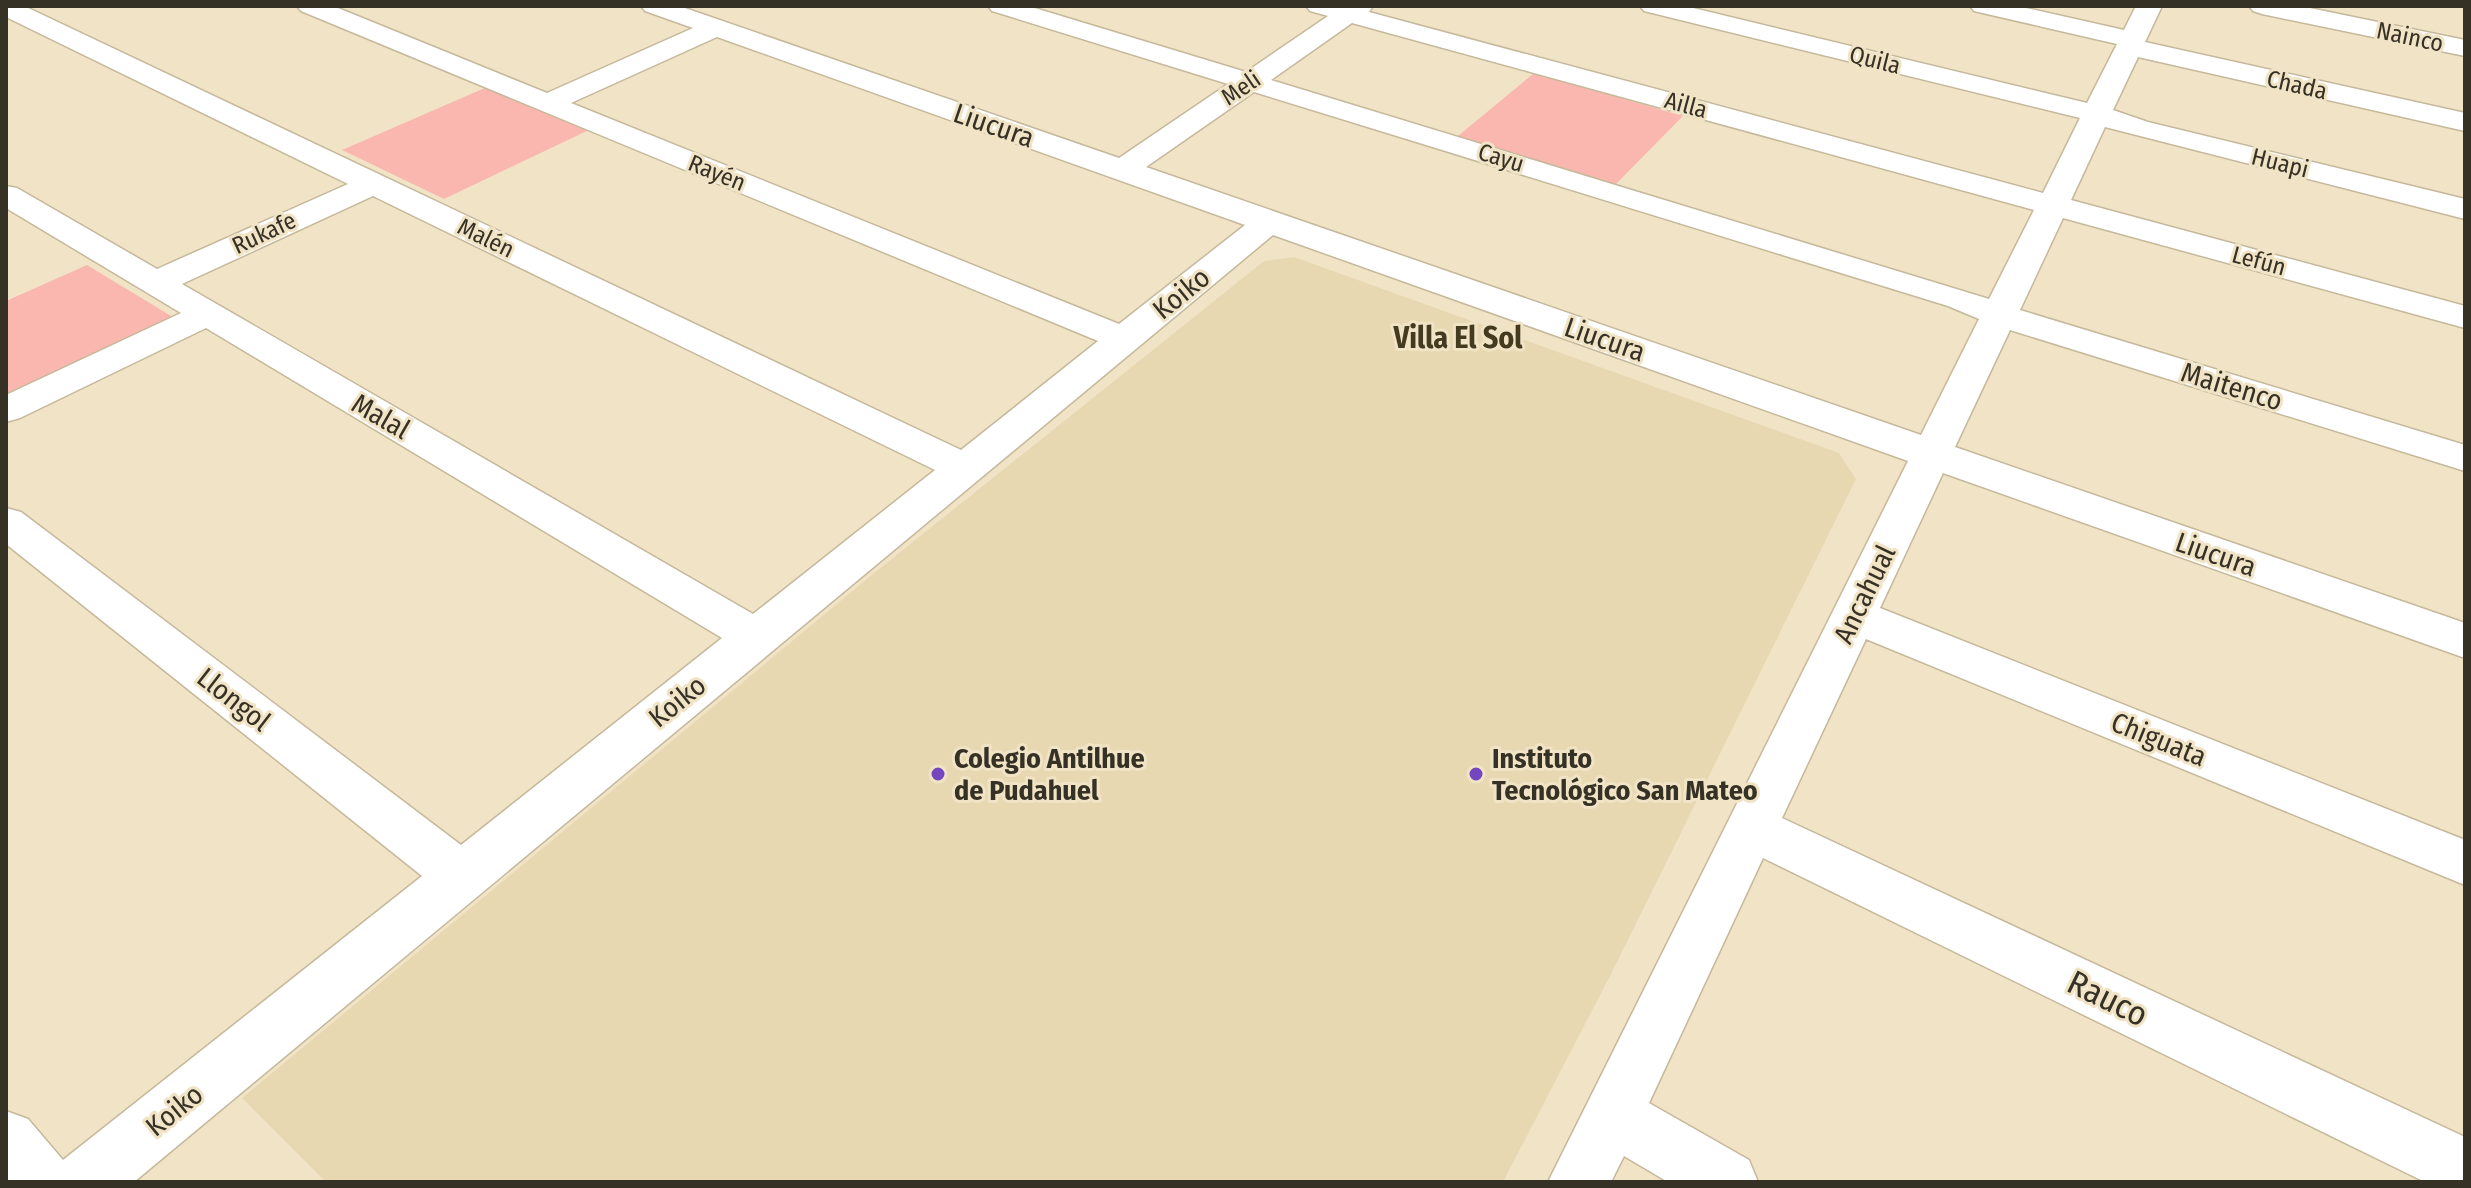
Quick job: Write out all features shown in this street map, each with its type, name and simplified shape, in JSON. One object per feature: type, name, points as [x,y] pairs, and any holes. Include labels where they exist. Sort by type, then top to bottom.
[{"type":"street","name":"Rayén","points":[[310,6],[1124,339]]},
{"type":"street","name":"Cayu","points":[[1001,6],[1960,299],[1999,315]]},
{"type":"street","name":"Ailla","points":[[1319,6],[1354,10],[2053,204]]},
{"type":"street","name":"Quila","points":[[1653,6],[2097,114]]},
{"type":"street","name":"Chada","points":[[1983,6],[2137,31],[2465,122]]},
{"type":"street","name":"Nainco","points":[[2262,6],[2465,48]]},
{"type":"street","name":"Malén","points":[[6,7],[965,468]]},
{"type":"street","name":"Liucura","points":[[667,8],[716,28],[2465,641]]},
{"type":"street","name":"Meli","points":[[1122,170],[1354,10]]},
{"type":"street","points":[[547,103],[716,28]]},
{"type":"street","name":"Ancahual","points":[[1579,1182],[2137,31]]},
{"type":"street","name":"Huapi","points":[[2097,114],[2138,128],[2465,209]]},
{"type":"street","name":"Rukafe","points":[[155,283],[373,184]]},
{"type":"street","name":"Malal","points":[[6,195],[756,637]]},
{"type":"street","name":"Lefún","points":[[2053,204],[2465,317]]},
{"type":"street","name":"Koiko","points":[[102,1177],[462,876],[1270,221]]},
{"type":"street","points":[[6,410],[207,314]]},
{"type":"street","name":"Maitenco","points":[[1999,315],[2465,458]]},
{"type":"street","name":"Llongol","points":[[6,522],[462,876]]},
{"type":"street","name":"Chiguata","points":[[1854,616],[2465,863]]},
{"type":"street","name":"Rauco","points":[[1750,827],[2465,1169]]},
{"type":"street","points":[[1612,1115],[1727,1182]]},
{"type":"street","points":[[6,1141],[41,1182]]},
{"type":"shaded area","points":[[1534,73],[1683,116],[1615,185],[1458,136]]},
{"type":"shaded area","points":[[487,87],[589,130],[444,199],[342,150]]},
{"type":"shaded area","points":[[1294,257],[1839,453],[1856,479],[1611,974],[1503,1182],[326,1182],[242,1098],[874,573],[1264,261]]},
{"type":"shaded area","points":[[87,265],[191,328],[6,418],[6,301]]},
{"type":"place","name":"Colegio Antilhue de Pudahuel","points":[[938,774]]},
{"type":"place","name":"Instituto Tecnológico San Mateo","points":[[1476,774]]},
{"type":"district","name":"Villa El Sol","points":[[1458,338]]}]
